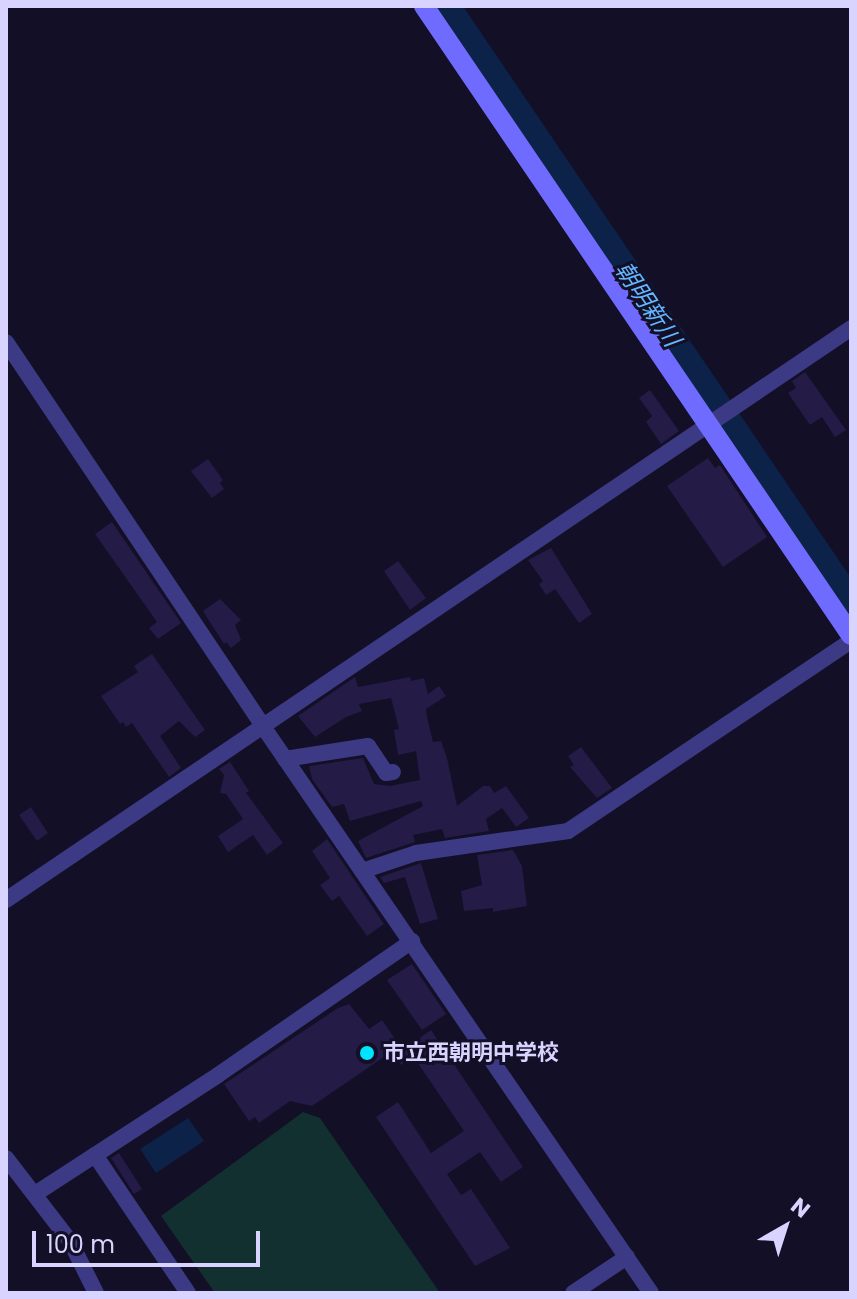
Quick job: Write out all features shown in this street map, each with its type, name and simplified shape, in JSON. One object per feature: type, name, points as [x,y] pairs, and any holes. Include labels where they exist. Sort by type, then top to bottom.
[{"type":"street","points":[[362,871],[416,853],[568,831],[851,638],[719,418],[424,6]]},
{"type":"street","points":[[6,900],[851,328]]},
{"type":"street","points":[[6,342],[285,759],[651,1293]]},
{"type":"street","points":[[285,759],[368,746],[386,773],[393,772]]},
{"type":"street","points":[[35,1194],[412,941]]},
{"type":"street","points":[[95,1155],[188,1293]]},
{"type":"street","points":[[6,1158],[70,1241],[96,1293]]},
{"type":"street","points":[[573,1293],[627,1257]]},
{"type":"green space","points":[[303,1112],[320,1118],[440,1293],[215,1293],[161,1216]]},
{"type":"water","points":[[188,1118],[204,1141],[156,1173],[140,1149]]},
{"type":"building","points":[[805,372],[846,430],[835,437],[822,417],[810,425],[788,393],[796,388],[792,381]]},
{"type":"building","points":[[650,390],[679,431],[661,444],[646,422],[652,416],[639,398]]},
{"type":"building","points":[[708,458],[715,468],[720,465],[767,537],[723,567],[667,486]]},
{"type":"building","points":[[208,459],[223,480],[220,483],[224,489],[212,498],[191,471]]},
{"type":"building","points":[[112,522],[181,623],[158,639],[149,628],[157,622],[95,534]]},
{"type":"building","points":[[551,548],[592,614],[579,623],[555,589],[546,595],[539,584],[543,581],[528,560]]},
{"type":"building","points":[[398,561],[426,598],[410,610],[384,571]]},
{"type":"building","points":[[220,599],[241,620],[235,625],[241,640],[231,648],[226,642],[224,644],[203,611]]},
{"type":"building","points":[[152,654],[205,730],[195,737],[179,721],[160,736],[181,768],[169,777],[132,723],[126,727],[123,722],[120,724],[101,696],[138,672],[134,666]]},
{"type":"building","points":[[355,677],[358,687],[410,677],[411,681],[424,678],[428,694],[439,686],[446,696],[426,709],[427,717],[433,742],[441,741],[447,758],[457,806],[483,786],[490,786],[494,793],[506,786],[529,818],[516,827],[502,808],[486,819],[489,831],[445,838],[442,829],[413,835],[415,842],[366,858],[358,841],[423,806],[421,801],[350,821],[344,804],[332,807],[312,779],[309,766],[363,758],[374,784],[390,786],[420,780],[416,751],[398,755],[394,730],[399,729],[391,698],[359,704],[362,711],[346,717],[315,737],[298,716]]},
{"type":"building","points":[[581,747],[612,788],[597,798],[570,767],[574,765],[568,756]]},
{"type":"building","points":[[230,762],[249,791],[246,793],[283,843],[267,855],[253,835],[228,852],[218,836],[243,819],[226,794],[220,793],[224,775],[219,769]]},
{"type":"building","points":[[31,807],[48,833],[37,841],[19,815]]},
{"type":"building","points":[[327,839],[384,924],[367,936],[339,896],[332,901],[320,885],[330,878],[312,851]]},
{"type":"building","points":[[513,850],[522,866],[527,906],[493,912],[493,908],[464,911],[461,891],[482,885],[477,855]]},
{"type":"building","points":[[421,863],[438,919],[420,924],[405,877],[384,883],[380,877]]},
{"type":"building","points":[[412,964],[446,1014],[422,1030],[387,980]]},
{"type":"building","points":[[349,1004],[369,1029],[382,1020],[400,1046],[312,1106],[290,1101],[259,1123],[255,1117],[249,1121],[224,1084],[338,1008]]},
{"type":"building","points":[[431,1030],[523,1167],[501,1182],[480,1152],[447,1174],[461,1195],[471,1189],[510,1248],[475,1266],[376,1117],[398,1102],[431,1153],[464,1131],[413,1056],[401,1065],[395,1055]]},
{"type":"building","points":[[119,1153],[142,1189],[134,1194],[111,1158]]},
{"type":"waterway","name":"朝明新川","points":[[446,6],[851,603]]},
{"type":"place","name":"市立西朝明中学校","points":[[367,1053]]}]
